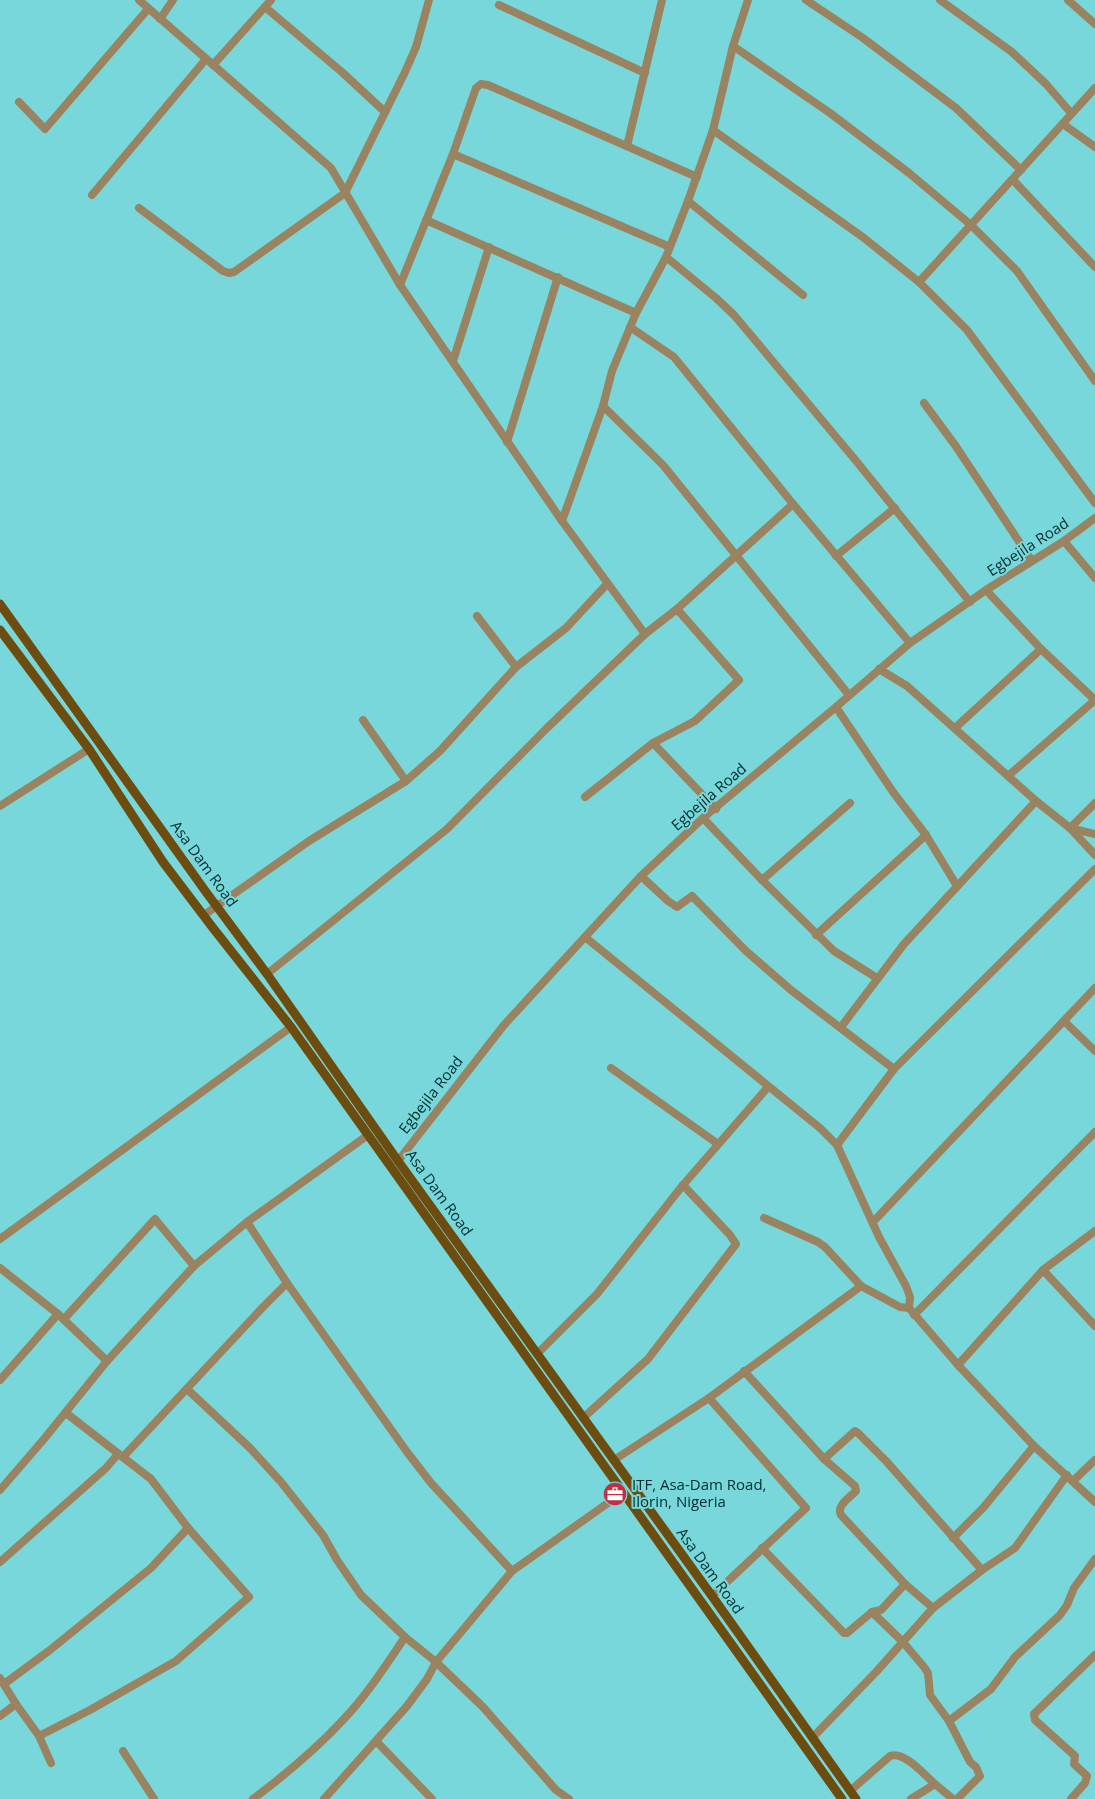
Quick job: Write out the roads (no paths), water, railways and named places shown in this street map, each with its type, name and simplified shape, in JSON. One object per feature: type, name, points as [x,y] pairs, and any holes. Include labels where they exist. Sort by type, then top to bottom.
[{"type":"main road","name":"Asa Dam Road","points":[[0,604],[267,974],[398,1161],[538,1353],[856,1799]]},
{"type":"main road","name":"Asa Dam Road","points":[[0,630],[89,749],[164,862],[212,928],[291,1027],[842,1799]]},
{"type":"main road","points":[[661,1547],[672,1542]]},
{"type":"street","points":[[139,0],[331,168],[400,285],[562,521],[645,634]]},
{"type":"street","points":[[160,19],[173,0]]},
{"type":"street","points":[[213,65],[271,0]]},
{"type":"street","points":[[628,146],[662,0]]},
{"type":"street","points":[[562,521],[603,406],[612,371],[636,313],[666,257],[697,177],[713,130],[733,46],[748,0]]},
{"type":"street","points":[[806,0],[863,38],[956,108],[1021,170]]},
{"type":"street","points":[[940,0],[1012,52],[1050,88],[1071,113]]},
{"type":"street","points":[[1068,0],[1095,24]]},
{"type":"street","points":[[139,208],[222,271],[229,273],[234,272],[290,233],[345,193],[406,72],[416,47],[426,2]]},
{"type":"street","points":[[500,5],[645,73]]},
{"type":"street","points":[[265,8],[343,73],[385,112]]},
{"type":"street","points":[[20,102],[45,129],[148,9]]},
{"type":"street","points":[[733,46],[830,113],[909,173],[971,225],[1017,270],[1095,381]]},
{"type":"street","points":[[92,195],[206,59]]},
{"type":"street","points":[[400,285],[476,88],[481,84],[488,84],[697,177]]},
{"type":"street","points":[[919,282],[1095,88]]},
{"type":"street","points":[[1063,124],[1095,147]]},
{"type":"street","points":[[713,130],[864,238],[919,282],[967,330],[1095,503]]},
{"type":"street","points":[[452,154],[670,247]]},
{"type":"street","points":[[1013,180],[1095,267]]},
{"type":"street","points":[[688,202],[803,295]]},
{"type":"street","points":[[426,220],[636,313]]},
{"type":"street","points":[[453,361],[489,247]]},
{"type":"street","points":[[666,257],[734,315],[895,508],[970,602]]},
{"type":"street","points":[[507,442],[558,277]]},
{"type":"street","points":[[630,327],[674,357],[793,504],[910,643]]},
{"type":"street","points":[[924,403],[1032,561]]},
{"type":"street","points":[[603,406],[663,465],[849,695]]},
{"type":"street","points":[[267,974],[447,830],[547,728],[645,634],[677,609],[793,504]]},
{"type":"street","points":[[836,556],[895,508]]},
{"type":"street","name":"Egbejila Road","points":[[398,1161],[504,1025],[641,876],[704,818],[910,643],[986,590],[1064,541],[1095,518]]},
{"type":"street","points":[[1064,541],[1095,578]]},
{"type":"street","points":[[204,915],[309,841],[406,781],[440,751],[516,668],[566,628],[607,584]]},
{"type":"street","points":[[986,590],[1041,649],[1095,700],[1008,776]]},
{"type":"street","points":[[585,797],[653,743],[695,721],[740,680],[677,609]]},
{"type":"street","points":[[477,616],[516,668]]},
{"type":"street","points":[[955,728],[1041,649]]},
{"type":"street","points":[[879,669],[907,686],[1036,801],[1070,828],[1095,855]]},
{"type":"street","points":[[836,707],[893,792],[926,835],[957,886]]},
{"type":"street","points":[[363,720],[406,781]]},
{"type":"street","points":[[653,743],[716,809]]},
{"type":"street","points":[[0,806],[89,749]]},
{"type":"street","points":[[841,1027],[904,944],[1036,801]]},
{"type":"street","points":[[762,880],[850,803]]},
{"type":"street","points":[[1070,828],[1095,803]]},
{"type":"street","points":[[704,818],[762,880],[834,952],[878,978]]},
{"type":"street","points":[[1070,828],[1095,834]]},
{"type":"street","points":[[816,935],[926,835]]},
{"type":"street","points":[[837,1145],[894,1069],[1095,869]]},
{"type":"street","points":[[641,876],[677,907],[692,896],[746,951],[791,990],[894,1069]]},
{"type":"street","points":[[585,937],[820,1128],[837,1145],[879,1237],[906,1286],[910,1297],[911,1312]]},
{"type":"street","points":[[873,1222],[1095,988]]},
{"type":"street","points":[[1064,1021],[1095,1051]]},
{"type":"street","points":[[0,1239],[291,1027]]},
{"type":"street","points":[[611,1068],[718,1144]]},
{"type":"street","points":[[538,1353],[597,1294],[683,1185],[768,1087]]},
{"type":"street","points":[[911,1312],[1095,1132]]},
{"type":"street","points":[[0,1490],[66,1413],[107,1361],[194,1266],[247,1222],[368,1135]]},
{"type":"street","points":[[583,1418],[648,1359],[736,1244],[730,1235],[683,1185]]},
{"type":"street","points":[[764,1218],[818,1242],[825,1247],[861,1286],[911,1312],[1034,1446],[1095,1502]]},
{"type":"street","points":[[0,1380],[155,1219],[194,1266]]},
{"type":"street","points":[[247,1222],[287,1283],[407,1452],[431,1483],[512,1571]]},
{"type":"street","points":[[958,1365],[1043,1270],[1095,1231]]},
{"type":"street","points":[[0,1268],[61,1317],[107,1361]]},
{"type":"street","points":[[1043,1270],[1095,1326]]},
{"type":"street","points":[[0,1562],[120,1456],[187,1389],[263,1306],[287,1283]]},
{"type":"street","points":[[614,1460],[709,1398],[861,1286]]},
{"type":"street","points":[[744,1371],[824,1459],[857,1489],[840,1508],[841,1515],[905,1584],[933,1608]]},
{"type":"street","points":[[187,1389],[250,1448],[281,1482],[323,1535],[337,1560],[361,1595],[405,1637],[436,1662],[483,1708],[556,1790],[569,1799]]},
{"type":"street","points":[[709,1398],[806,1508],[712,1596]]},
{"type":"street","points":[[39,1736],[90,1710],[176,1661],[249,1597],[188,1528],[151,1479],[66,1413]]},
{"type":"street","points":[[824,1459],[855,1431],[858,1433],[886,1461],[982,1570]]},
{"type":"street","points":[[953,1538],[983,1508],[1034,1446]]},
{"type":"street","points":[[1073,1481],[1095,1460]]},
{"type":"street","points":[[813,1738],[876,1672],[933,1608],[982,1570],[1015,1548],[1067,1475]]},
{"type":"street","points":[[324,1799],[407,1706],[427,1679],[436,1662],[512,1571],[622,1493]]},
{"type":"street","points":[[51,1763],[39,1736],[2,1681],[50,1650],[151,1568],[188,1528]]},
{"type":"street","points":[[762,1548],[844,1633],[847,1633],[872,1612],[881,1610],[905,1584]]},
{"type":"street","points":[[949,1721],[991,1689],[1015,1657],[1060,1615],[1074,1588],[1095,1559]]},
{"type":"street","points":[[850,1791],[890,1756],[895,1755],[904,1757],[955,1799],[980,1776],[976,1767],[970,1762],[949,1721],[930,1695],[928,1673],[902,1641],[872,1612]]},
{"type":"street","points":[[253,1799],[282,1776],[344,1720],[370,1689],[405,1637]]},
{"type":"street","points":[[1071,1799],[1085,1783],[1087,1776],[1074,1764],[1075,1756],[1035,1720],[1034,1714],[1095,1655]]},
{"type":"street","points":[[0,1716],[16,1704]]},
{"type":"street","points":[[376,1741],[432,1799]]},
{"type":"street","points":[[123,1751],[154,1799]]},
{"type":"street","points":[[911,1799],[935,1784]]},
{"type":"place","name":"ITF, Asa-Dam Road, Ilorin, Nigeria","points":[[615,1494]]}]
